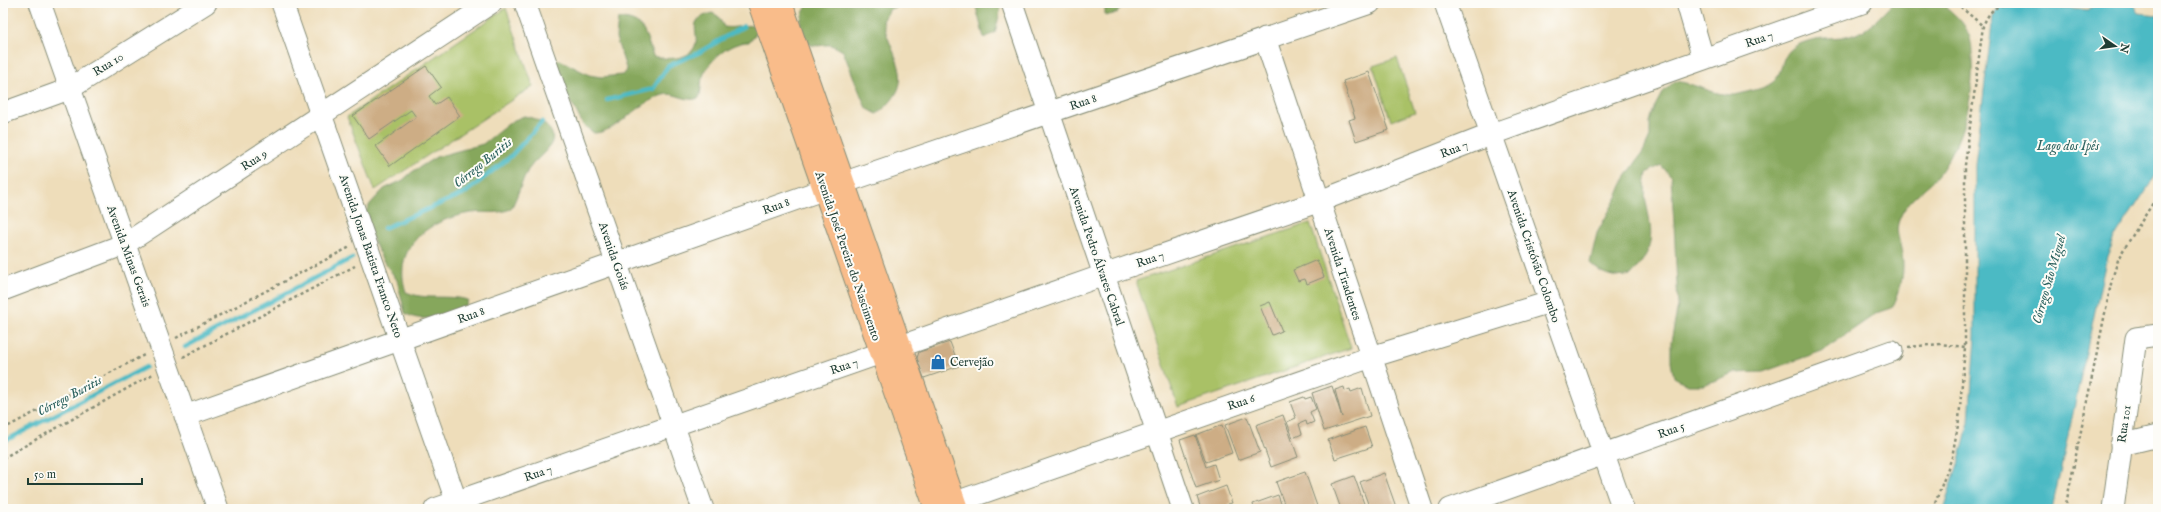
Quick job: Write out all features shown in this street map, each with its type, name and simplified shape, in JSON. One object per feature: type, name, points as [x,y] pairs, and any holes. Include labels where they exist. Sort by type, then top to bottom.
[{"type":"main road","name":"Avenida José Pereira do Nascimento","points":[[770,5],[891,350],[943,508]]},
{"type":"street","name":"Avenida Minas Gerais","points":[[40,3],[218,509]]},
{"type":"street","name":"Rua 10","points":[[3,113],[69,88],[206,3]]},
{"type":"street","name":"Avenida Jonas Batista Franco Neto","points":[[282,3],[457,505]]},
{"type":"street","name":"Rua 9","points":[[3,290],[125,244],[491,3]]},
{"type":"street","name":"Avenida Goiás","points":[[525,3],[702,509]]},
{"type":"street","name":"Avenida Pedro Álvares Cabral","points":[[1012,3],[1183,509]]},
{"type":"street","name":"Rua 8","points":[[185,416],[834,186],[1049,114],[1265,38],[1370,3]]},
{"type":"street","name":"Avenida Cristóvão Colombo","points":[[1446,3],[1623,509]]},
{"type":"street","points":[[1687,3],[1703,58]]},
{"type":"street","name":"Rua 7","points":[[435,509],[457,505],[673,426],[1104,275],[1320,202],[1492,134],[1703,58],[1862,3]]},
{"type":"street","name":"Avenida Tiradentes","points":[[1265,38],[1422,509]]},
{"type":"street","name":"Rua 6","points":[[943,508],[1371,357],[1550,302]]},
{"type":"street","name":"Rua 101","points":[[2112,509],[2136,338],[2158,335]]},
{"type":"street","name":"Rua 5","points":[[1450,509],[1892,351]]},
{"type":"street","points":[[2121,445],[2158,436]]},
{"type":"path","points":[[1956,3],[1983,26]]},
{"type":"path","points":[[1933,509],[1952,457],[1959,420],[1965,347],[1965,164],[1983,26],[1989,12],[1999,5],[2025,3]]},
{"type":"path","points":[[2065,509],[2112,278],[2119,257],[2158,194]]},
{"type":"path","points":[[3,429],[161,346],[368,249]]},
{"type":"path","points":[[3,458],[168,366],[368,249]]},
{"type":"path","points":[[1892,351],[1916,345],[1940,344],[1965,347]]},
{"type":"green space","points":[[809,3],[908,3],[890,9],[883,21],[900,69],[900,80],[898,91],[890,102],[877,114],[866,108],[843,51],[831,45],[817,46],[809,44],[801,36],[799,30],[801,19]]},
{"type":"green space","points":[[975,3],[1002,3],[995,33],[984,38]]},
{"type":"green space","points":[[1105,3],[1125,3],[1117,13],[1105,16]]},
{"type":"green space","points":[[1893,3],[1947,3],[1947,8],[1961,21],[1970,38],[1972,49],[1972,75],[1966,118],[1956,145],[1937,177],[1907,205],[1899,220],[1897,231],[1903,272],[1898,294],[1892,308],[1877,313],[1822,351],[1763,372],[1733,373],[1704,385],[1688,385],[1674,377],[1671,361],[1671,342],[1678,306],[1674,224],[1671,177],[1661,165],[1647,173],[1645,195],[1651,233],[1647,253],[1641,263],[1631,275],[1614,276],[1604,273],[1590,263],[1597,233],[1619,193],[1625,178],[1643,152],[1650,137],[1650,122],[1654,108],[1662,93],[1675,81],[1727,95],[1737,95],[1765,87],[1776,79],[1786,55],[1793,48],[1811,40],[1844,37],[1856,34],[1874,22]]},
{"type":"green space","points":[[506,8],[533,86],[375,190],[347,117]]},
{"type":"green space","points":[[712,13],[718,16],[724,27],[754,26],[757,32],[749,42],[728,48],[710,64],[702,79],[699,98],[689,99],[672,94],[663,95],[645,104],[611,128],[602,132],[594,133],[583,125],[574,107],[557,86],[552,60],[560,60],[589,75],[601,77],[622,75],[627,71],[616,38],[618,19],[634,22],[643,29],[653,56],[679,58],[690,53],[694,48],[696,42],[695,27],[698,19]]},
{"type":"green space","points":[[1397,58],[1415,112],[1391,121],[1373,66]]},
{"type":"green space","points":[[524,116],[535,119],[546,126],[552,135],[552,141],[547,150],[528,170],[511,209],[495,212],[471,213],[441,221],[428,229],[418,238],[409,248],[404,261],[403,276],[406,292],[413,295],[428,297],[460,298],[468,300],[466,305],[428,318],[412,317],[405,313],[397,280],[382,259],[363,218],[370,204],[384,189],[403,180],[412,172],[436,157],[483,144],[512,121]]},
{"type":"green space","points":[[1310,223],[1351,348],[1178,407],[1136,281]]},
{"type":"water","name":"Lago dos Ipês","points":[[2097,3],[2133,3],[2139,13],[2158,15],[2158,172],[2117,234],[2107,256],[2052,509],[1943,509],[1959,461],[1969,422],[1975,337],[1975,165],[1993,16],[1999,6],[2073,8],[2088,10]]},
{"type":"building","points":[[426,66],[441,87],[429,96],[435,105],[447,97],[460,116],[390,166],[376,146],[416,117],[411,110],[369,139],[353,116]]},
{"type":"building","points":[[1369,72],[1389,130],[1356,141],[1349,120],[1355,118],[1343,81]]},
{"type":"building","points":[[1317,260],[1324,277],[1307,284],[1305,279],[1298,281],[1293,270]]},
{"type":"building","points":[[1270,302],[1282,331],[1272,335],[1260,306]]},
{"type":"building","name":"Cervejão","points":[[950,342],[959,366],[924,378],[917,358],[919,352]]},
{"type":"building","points":[[1332,386],[1342,417],[1335,390],[1344,387],[1345,391],[1350,389],[1351,392],[1362,388],[1370,416],[1324,431],[1312,393]]},
{"type":"building","points":[[1304,397],[1305,399],[1311,397],[1316,409],[1310,412],[1314,422],[1307,425],[1306,421],[1299,424],[1302,434],[1293,438],[1287,422],[1296,418],[1290,402]]},
{"type":"building","points":[[1283,415],[1298,457],[1271,467],[1256,425]]},
{"type":"building","points":[[1247,417],[1260,452],[1238,460],[1225,425]]},
{"type":"building","points":[[1222,425],[1232,453],[1206,462],[1196,435]]},
{"type":"building","points":[[1365,427],[1372,447],[1335,459],[1328,440]]},
{"type":"building","points":[[1195,435],[1206,467],[1214,464],[1219,480],[1196,488],[1180,440]]},
{"type":"building","points":[[1305,472],[1318,509],[1286,509],[1276,482]]},
{"type":"building","points":[[1384,473],[1396,507],[1370,509],[1360,482]]},
{"type":"building","points":[[1354,476],[1366,509],[1341,509],[1332,484]]},
{"type":"building","points":[[1226,486],[1232,503],[1228,504],[1230,509],[1201,509],[1197,497]]},
{"type":"building","points":[[1278,495],[1283,509],[1254,509],[1253,504]]},
{"type":"waterway","name":"Córrego Buritis","points":[[607,100],[653,89],[668,66],[698,53],[744,26]]},
{"type":"waterway","name":"Córrego Buritis","points":[[384,228],[465,193],[510,157],[542,122]]},
{"type":"waterway","name":"Córrego Buritis","points":[[185,347],[352,258]]},
{"type":"waterway","name":"Córrego Buritis","points":[[3,442],[146,367]]},
{"type":"place","name":"Cervejão","points":[[938,362]]},
{"type":"water label","name":"Córrego São Miguel","points":[[2048,279]]}]
